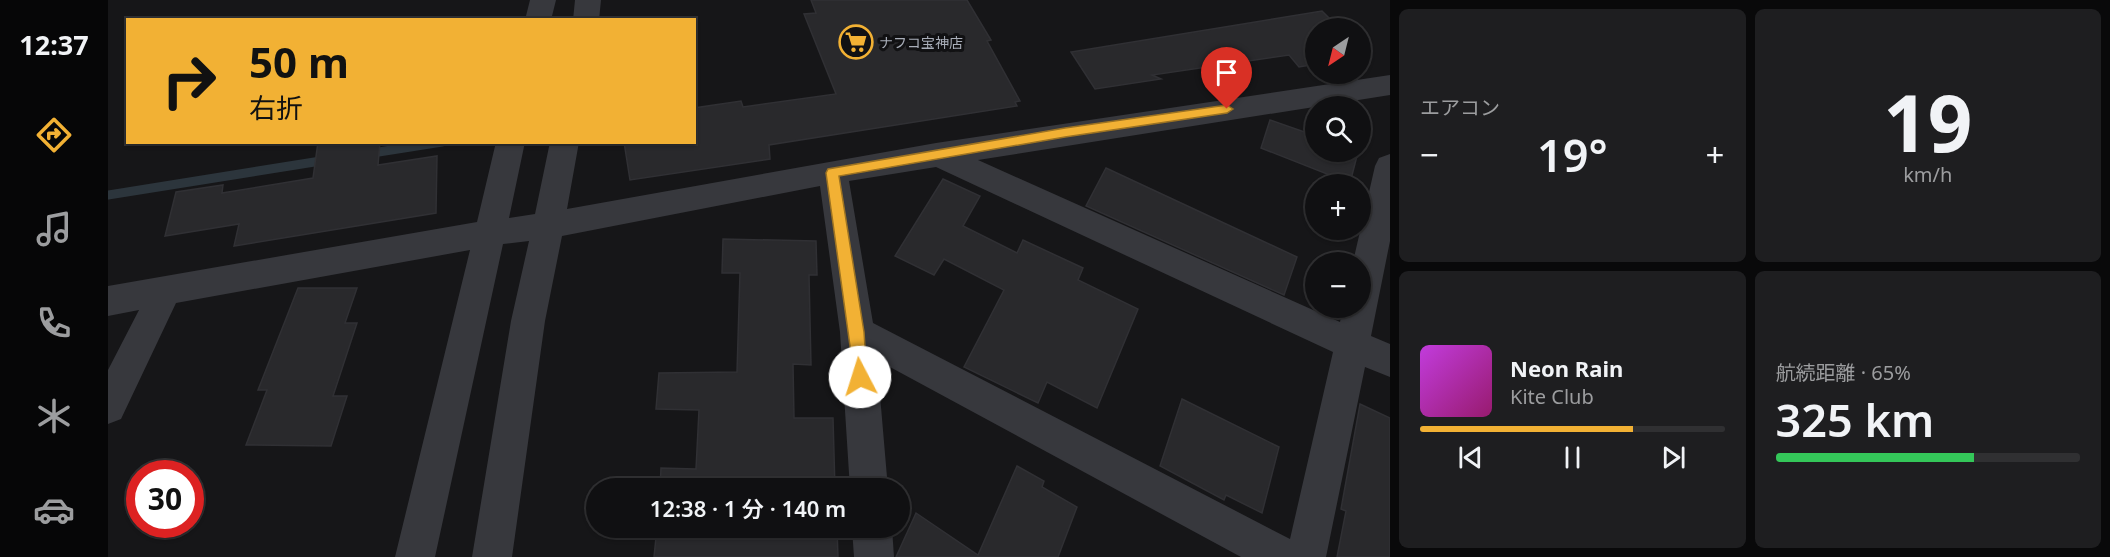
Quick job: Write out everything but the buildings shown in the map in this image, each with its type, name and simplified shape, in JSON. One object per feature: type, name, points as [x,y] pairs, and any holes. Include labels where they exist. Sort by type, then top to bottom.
[{"type":"street","points":[[538,18],[543,0]]},
{"type":"street","points":[[586,18],[588,0]]},
{"type":"street","points":[[108,301],[491,233],[547,226],[670,200],[936,154],[1390,86]]},
{"type":"street","points":[[415,557],[511,144]]},
{"type":"street","points":[[492,557],[528,321],[565,144]]},
{"type":"street","points":[[936,154],[1390,361]]},
{"type":"street","points":[[1371,270],[1384,227],[1390,166]]},
{"type":"street","points":[[832,173],[856,332],[868,478]]},
{"type":"street","points":[[108,407],[165,292]]},
{"type":"street","points":[[1306,557],[1358,318]]},
{"type":"street","points":[[856,332],[1282,557]]},
{"type":"street","points":[[873,538],[874,557]]},
{"type":"waterway","points":[[366,154],[429,144]]},
{"type":"waterway","points":[[108,195],[327,160]]},
{"type":"place","name":"ナフコ宝神店","points":[[856,42]]},
{"type":"route","points":[[860,377],[856,332],[832,173],[1065,133],[1227,109]]}]
